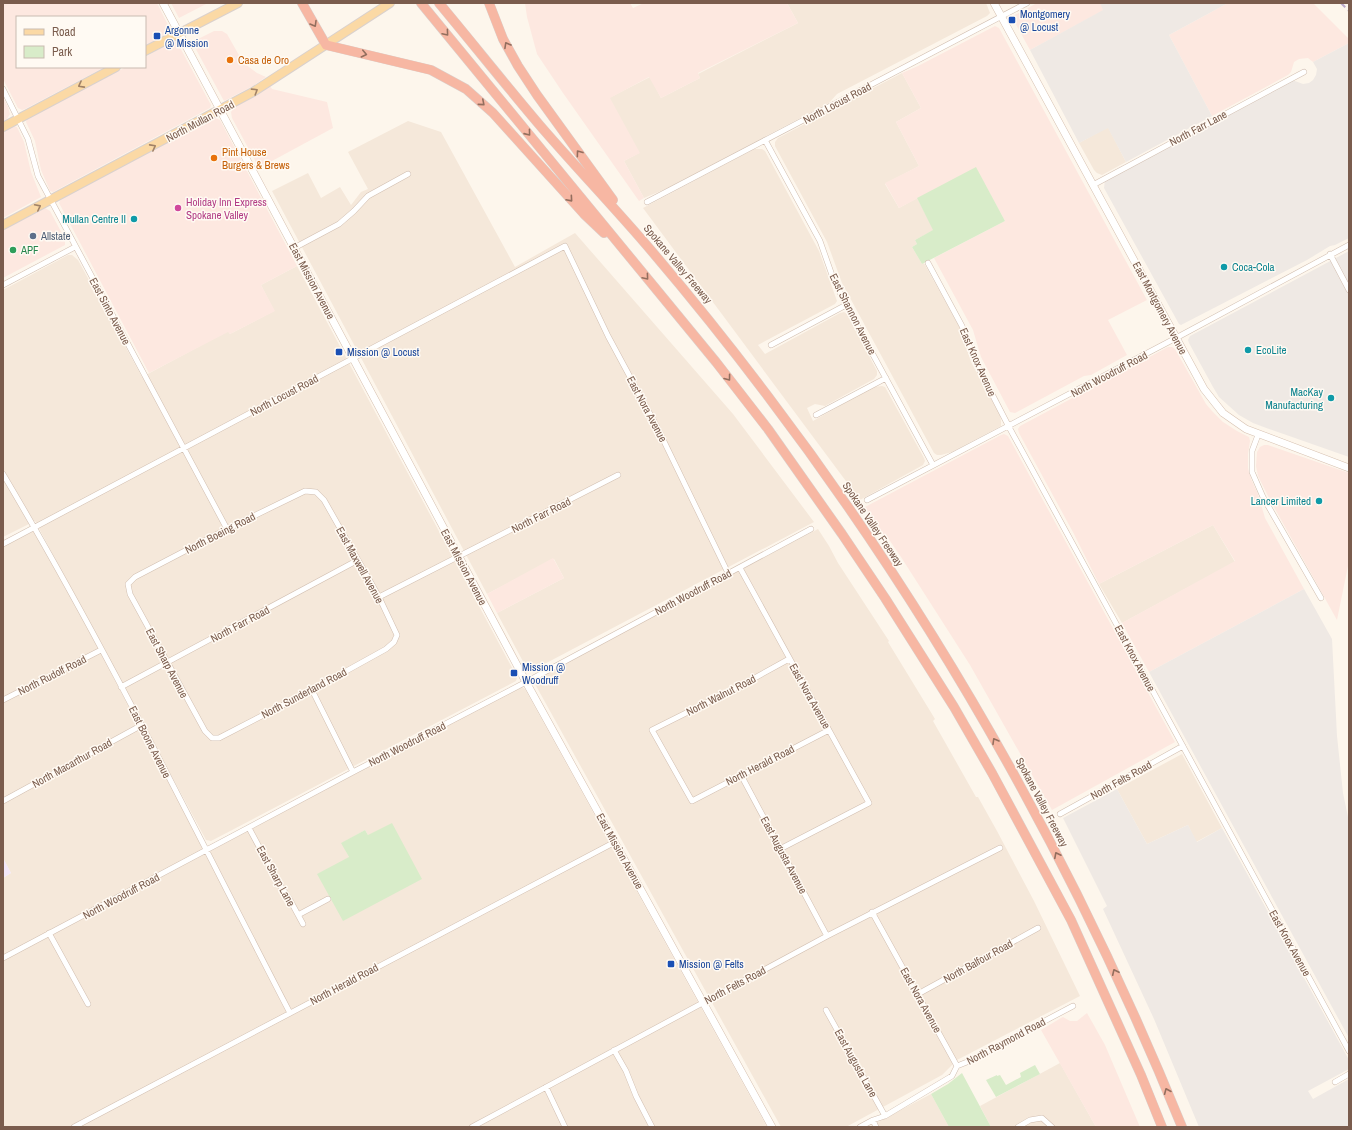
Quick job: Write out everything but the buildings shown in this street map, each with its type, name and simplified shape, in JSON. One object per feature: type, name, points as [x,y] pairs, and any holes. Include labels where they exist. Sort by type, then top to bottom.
[{"type":"highway","points":[[302,3],[326,45],[431,70],[466,89],[493,113],[584,214],[630,257]]},
{"type":"highway","points":[[421,3],[716,362],[772,436],[842,534],[885,598],[954,707],[992,773],[1071,920],[1141,1075],[1162,1127]]},
{"type":"highway","name":"Spokane Valley Freeway","points":[[439,3],[543,129],[643,241],[725,341],[829,480],[902,588],[970,698],[1039,819],[1087,915],[1142,1031],[1182,1127]]},
{"type":"highway","points":[[489,3],[503,38],[518,66],[537,95],[643,241]]},
{"type":"main road","points":[[146,50],[238,3]]},
{"type":"main road","name":"North Mullan Road","points":[[3,225],[253,92],[390,3]]},
{"type":"main road","points":[[3,127],[114,68]]},
{"type":"street","name":"East Mission Avenue","points":[[163,3],[526,682],[772,1127]]},
{"type":"street","name":"East Montgomery Avenue","points":[[994,3],[1204,389],[1212,400],[1223,413],[1235,423],[1258,435],[1349,468]]},
{"type":"street","name":"North Locust Road","points":[[647,202],[1027,3]]},
{"type":"street","name":"North Farr Lane","points":[[1093,184],[1304,72]]},
{"type":"street","name":"East Sinto Avenue","points":[[3,89],[28,139],[38,176],[50,201],[226,529]]},
{"type":"street","name":"East Shannon Avenue","points":[[765,140],[820,240],[833,278],[846,304],[933,466]]},
{"type":"street","points":[[294,248],[339,224],[368,196],[408,174]]},
{"type":"street","name":"North Woodruff Road","points":[[867,500],[1009,427],[1349,245]]},
{"type":"street","points":[[3,285],[75,246]]},
{"type":"street","name":"North Locust Road","points":[[3,544],[565,246]]},
{"type":"street","name":"East Nora Avenue","points":[[565,246],[608,336],[657,427],[728,573]]},
{"type":"street","points":[[1330,254],[1349,290]]},
{"type":"street","name":"East Knox Avenue","points":[[928,263],[962,326],[976,365],[1009,427],[1349,1051]]},
{"type":"street","points":[[771,345],[846,304]]},
{"type":"street","points":[[816,415],[886,378]]},
{"type":"street","points":[[1258,435],[1252,451],[1252,472],[1263,497],[1321,598]]},
{"type":"street","name":"East Boone Avenue","points":[[3,474],[35,527],[142,725],[290,1013]]},
{"type":"street","name":"North Farr Road","points":[[379,598],[618,475]]},
{"type":"street","name":"North Boeing Road","points":[[128,584],[135,577],[226,529],[305,491],[316,492]]},
{"type":"street","name":"East Maxwell Avenue","points":[[316,492],[324,500],[379,598],[397,635],[394,642]]},
{"type":"street","name":"North Woodruff Road","points":[[3,958],[526,682],[811,529]]},
{"type":"street","name":"North Farr Road","points":[[121,687],[358,560]]},
{"type":"street","name":"East Nora Avenue","points":[[740,568],[869,803],[780,849]]},
{"type":"street","name":"East Sharp Avenue","points":[[128,584],[130,594],[167,663],[205,732],[212,738]]},
{"type":"street","name":"North Sunderland Road","points":[[212,738],[219,738],[312,690],[386,649],[394,642]]},
{"type":"street","name":"North Rudolf Road","points":[[3,700],[101,650]]},
{"type":"street","name":"North Walnut Road","points":[[692,801],[652,730],[742,685],[789,659]]},
{"type":"street","points":[[312,690],[354,772]]},
{"type":"street","name":"North Macarthur Road","points":[[3,801],[142,725]]},
{"type":"street","name":"North Herald Road","points":[[692,801],[741,774],[829,730]]},
{"type":"street","name":"North Felts Road","points":[[1060,814],[1183,746]]},
{"type":"street","name":"East Augusta Avenue","points":[[741,774],[827,936]]},
{"type":"street","name":"East Sharp Lane","points":[[249,828],[303,924]]},
{"type":"street","name":"North Herald Road","points":[[74,1127],[615,842]]},
{"type":"street","name":"North Felts Road","points":[[472,1127],[872,912],[1000,848]]},
{"type":"street","points":[[298,915],[328,899]]},
{"type":"street","name":"East Nora Avenue","points":[[872,912],[957,1066]]},
{"type":"street","name":"North Balfour Road","points":[[918,994],[1038,928]]},
{"type":"street","points":[[49,933],[88,1004]]},
{"type":"street","name":"North Raymond Road","points":[[860,1127],[885,1116],[952,1076],[957,1066],[974,1059],[1073,1006]]},
{"type":"street","name":"East Augusta Lane","points":[[826,1010],[885,1116]]},
{"type":"street","points":[[614,1050],[626,1071],[636,1096],[652,1127]]},
{"type":"street","points":[[1335,1082],[1349,1074]]},
{"type":"street","points":[[546,1088],[565,1127]]},
{"type":"street","points":[[1018,1127],[1030,1120],[1042,1118],[1052,1127]]},
{"type":"street","points":[[873,1120],[876,1127]]},
{"type":"shaded area","points":[[3,3],[157,3],[170,29],[168,33],[146,45],[146,16],[16,16],[16,68],[103,68],[22,110],[18,108],[3,79]]},
{"type":"shaded area","points":[[171,3],[208,3],[179,18]]},
{"type":"shaded area","points":[[525,3],[630,3],[633,8],[644,3],[787,3],[798,23],[698,73],[700,78],[661,98],[649,77],[610,98],[640,153],[624,161],[644,198],[639,201],[537,54],[527,17]]},
{"type":"shaded area","points":[[787,3],[986,3],[990,13],[987,16],[837,94],[829,103],[668,188],[644,198],[624,161],[639,153],[609,98],[650,77],[661,98],[700,78],[698,74],[798,23]]},
{"type":"shaded area","points":[[1037,3],[1100,3],[1104,10],[1030,50],[1013,19],[1013,16]]},
{"type":"shaded area","points":[[1100,3],[1228,3],[1169,35],[1212,116],[1126,162],[1108,128],[1079,143],[1030,50],[1103,10]]},
{"type":"shaded area","points":[[1228,3],[1313,3],[1349,39],[1349,43],[1313,62],[1308,58],[1299,59],[1294,62],[1291,72],[1288,75],[1212,116],[1169,35]]},
{"type":"shaded area","points":[[995,26],[999,28],[1147,300],[1108,320],[1127,355],[1091,375],[1084,376],[1015,413],[1010,412],[981,357],[973,330],[934,258],[1005,221],[976,168],[899,208],[885,183],[919,166],[896,122],[921,108],[902,73]]},
{"type":"shaded area","points":[[214,31],[222,31],[227,34],[245,64],[257,73],[266,77],[253,86],[224,101],[192,42]]},
{"type":"shaded area","points":[[174,41],[177,42],[211,105],[210,108],[53,192],[50,191],[41,170],[35,141],[26,122],[27,119],[124,68],[146,68],[146,56]]},
{"type":"shaded area","points":[[1349,43],[1349,238],[1330,246],[1307,260],[1181,325],[1179,324],[1104,188],[1105,180],[1292,81],[1303,84],[1309,83],[1316,75],[1317,69],[1313,62]]},
{"type":"shaded area","points":[[902,73],[921,108],[896,122],[919,166],[885,184],[899,208],[917,198],[934,230],[915,240],[917,244],[912,247],[922,264],[924,263],[961,330],[971,362],[1000,415],[1001,421],[1001,426],[952,452],[941,455],[934,453],[842,283],[827,242],[775,146],[775,142],[778,138]]},
{"type":"shaded area","points":[[270,86],[272,89],[327,102],[333,128],[259,168],[232,118],[231,112],[235,107]]},
{"type":"shaded area","points":[[3,97],[10,114],[7,119],[3,121]]},
{"type":"shaded area","points":[[213,118],[220,120],[297,266],[261,285],[275,311],[230,334],[228,332],[149,373],[59,203],[61,199]]},
{"type":"shaded area","points":[[408,121],[441,132],[515,267],[575,233],[733,414],[814,522],[535,669],[530,670],[526,667],[497,613],[564,578],[554,559],[487,594],[272,191],[308,173],[321,198],[340,187],[351,205],[361,192],[368,189],[348,152]]},
{"type":"shaded area","points":[[14,126],[17,127],[24,142],[31,172],[41,197],[3,218],[3,132]]},
{"type":"shaded area","points":[[1108,127],[1126,162],[1102,175],[1094,170],[1079,143]]},
{"type":"shaded area","points":[[754,149],[762,149],[765,151],[819,251],[837,301],[835,304],[758,345],[765,354],[840,313],[844,312],[847,314],[877,371],[877,375],[874,379],[825,406],[815,404],[807,408],[813,421],[873,387],[885,387],[925,461],[923,465],[860,500],[643,208]]},
{"type":"shaded area","points":[[45,208],[50,211],[65,239],[65,245],[3,278],[3,230]]},
{"type":"shaded area","points":[[1349,251],[1349,457],[1253,423],[1239,415],[1219,397],[1188,340],[1190,336]]},
{"type":"shaded area","points":[[68,255],[72,255],[78,260],[142,377],[228,331],[230,334],[274,311],[261,285],[297,266],[517,677],[516,681],[211,841],[206,840],[35,521],[3,537],[3,290]]},
{"type":"shaded area","points":[[1168,347],[1175,349],[1206,404],[1212,411],[1223,422],[1249,437],[1248,468],[1265,518],[1304,589],[1149,672],[1122,623],[1235,561],[1213,525],[1099,584],[1018,429],[1020,426]]},
{"type":"shaded area","points":[[1004,434],[1008,436],[1175,742],[1052,810],[970,665],[901,557],[888,538],[886,539],[865,507]]},
{"type":"shaded area","points":[[1268,445],[1349,473],[1349,561],[1337,620],[1258,476],[1256,466],[1257,452],[1260,447]]},
{"type":"shaded area","points":[[1213,525],[1235,562],[1122,623],[1099,584]]},
{"type":"shaded area","points":[[35,527],[206,851],[3,958],[3,878],[11,873],[3,858],[3,544]]},
{"type":"shaded area","points":[[818,529],[838,563],[889,641],[888,642],[935,719],[933,721],[976,797],[978,797],[1034,901],[1080,996],[957,1060],[942,1075],[846,1127],[781,1127],[535,684],[538,677]]},
{"type":"shaded area","points":[[553,558],[564,578],[497,613],[487,594]]},
{"type":"shaded area","points":[[1304,589],[1332,639],[1337,736],[1343,793],[1349,822],[1349,1038],[1149,672]]},
{"type":"shaded area","points":[[519,687],[522,687],[525,689],[767,1127],[3,1127],[3,961]],"holes":[[[365,830],[368,835],[343,921],[349,857],[342,843]]]},
{"type":"shaded area","points":[[1182,754],[1222,828],[1196,842],[1188,825],[1147,844],[1117,789]]},
{"type":"shaded area","points":[[1117,789],[1147,844],[1188,825],[1197,842],[1222,828],[1349,1060],[1349,1069],[1308,1091],[1313,1099],[1349,1079],[1349,1127],[1199,1127],[1154,1019],[1103,909],[1107,906],[1063,818]]},
{"type":"shaded area","points":[[3,858],[11,873],[3,878]]},
{"type":"shaded area","points":[[1087,1013],[1105,1045],[1140,1127],[1096,1127],[1041,1030],[1063,1017],[1070,1021],[1077,1021]]},
{"type":"shaded area","points":[[1060,1063],[1096,1127],[991,1127],[980,1106]]},
{"type":"shaded area","points":[[931,1094],[949,1127],[869,1127]]},
{"type":"green space","points":[[976,167],[1005,221],[922,264],[912,247],[917,244],[915,240],[933,230],[917,198]]},
{"type":"green space","points":[[392,823],[422,879],[343,921],[317,874],[349,857],[341,843],[365,830],[368,835]]},
{"type":"green space","points":[[1035,1065],[1040,1074],[996,1097],[986,1080],[1000,1075],[1006,1085],[1021,1077],[1020,1073]]},
{"type":"green space","points":[[962,1073],[991,1127],[949,1127],[931,1094],[948,1084]]},
{"type":"railway","points":[[1341,3],[1349,11]]},
{"type":"place","name":"Montgomery @ Locust","points":[[1012,20]]},
{"type":"place","name":"Argonne @ Mission","points":[[157,36]]},
{"type":"place","name":"Casa de Oro","points":[[230,60]]},
{"type":"place","name":"Pint House Burgers & Brews","points":[[214,158]]},
{"type":"place","name":"Holiday Inn Express Spokane Valley","points":[[178,208]]},
{"type":"place","name":"Mullan Centre II","points":[[134,219]]},
{"type":"place","name":"Allstate","points":[[33,236]]},
{"type":"place","name":"APF","points":[[13,250]]},
{"type":"place","name":"Coca-Cola","points":[[1224,267]]},
{"type":"place","name":"EcoLite","points":[[1248,350]]},
{"type":"place","name":"Mission @ Locust","points":[[339,352]]},
{"type":"place","name":"MacKay Manufacturing","points":[[1331,398]]},
{"type":"place","name":"Lancer Limited","points":[[1319,501]]},
{"type":"place","name":"Mission @ Woodruff","points":[[514,673]]},
{"type":"place","name":"Mission @ Felts","points":[[671,964]]}]
